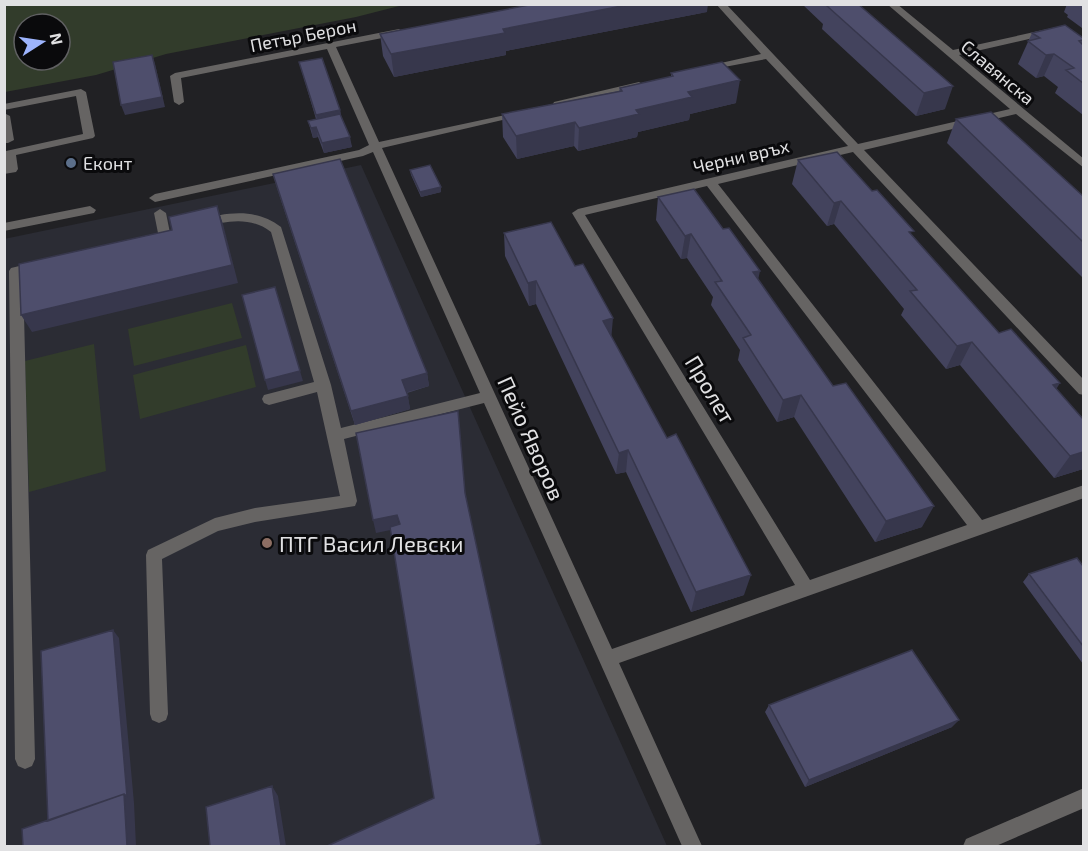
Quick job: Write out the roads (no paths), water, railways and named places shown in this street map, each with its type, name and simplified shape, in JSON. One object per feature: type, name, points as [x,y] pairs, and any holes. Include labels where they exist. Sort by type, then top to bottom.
[{"type":"street","points":[[720,4],[1083,390]]},
{"type":"street","name":"Славянска","points":[[891,4],[1083,165]]},
{"type":"street","name":"Петър Берон","points":[[179,102],[175,76],[408,30]]},
{"type":"street","points":[[950,54],[1057,30],[1083,49]]},
{"type":"street","name":"Пейо Яворов","points":[[331,47],[692,846]]},
{"type":"street","points":[[699,71],[768,55]]},
{"type":"street","points":[[155,198],[363,153],[375,146],[652,82]]},
{"type":"street","points":[[4,107],[81,92],[88,136],[10,153]]},
{"type":"street","name":"Черни връх","points":[[578,213],[1018,110]]},
{"type":"street","points":[[4,116],[12,169],[4,170]]},
{"type":"street","points":[[710,182],[979,528]]},
{"type":"street","points":[[4,227],[90,210]]},
{"type":"street","points":[[159,714],[154,555],[215,525],[255,515],[349,501],[337,435],[324,385],[277,230],[269,222],[245,216],[227,217],[169,232],[160,213]]},
{"type":"street","name":"Пролет","points":[[578,213],[806,589]]},
{"type":"street","points":[[25,759],[16,271],[50,262]]},
{"type":"street","points":[[269,399],[324,385]]},
{"type":"street","points":[[337,435],[488,396]]},
{"type":"street","points":[[607,659],[1083,491]]},
{"type":"street","points":[[973,846],[1083,798]]},
{"type":"place","name":"Еконт","points":[[71,163]]},
{"type":"place","name":"ПТГ Васил Левски","points":[[267,543]]}]
